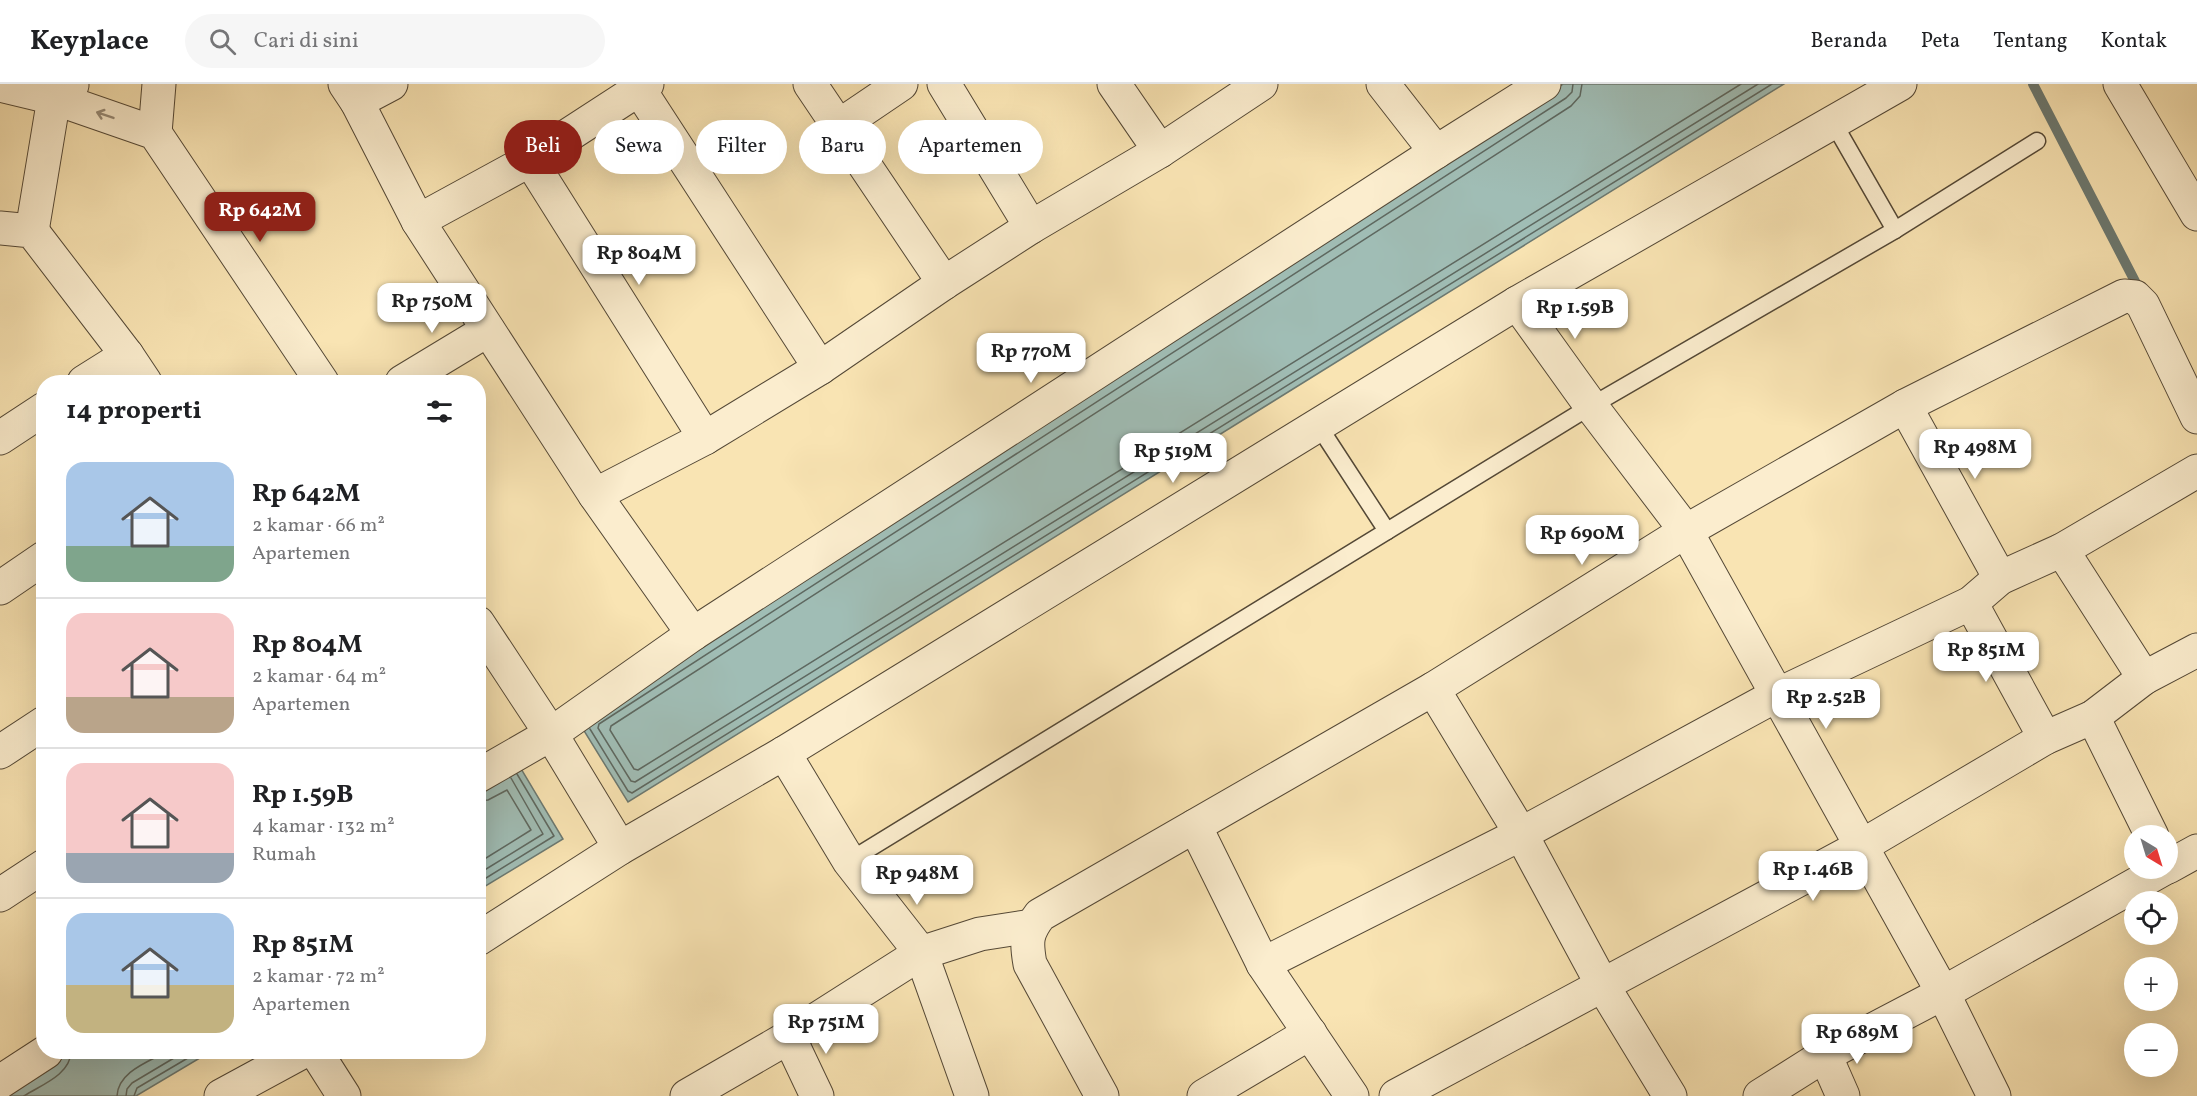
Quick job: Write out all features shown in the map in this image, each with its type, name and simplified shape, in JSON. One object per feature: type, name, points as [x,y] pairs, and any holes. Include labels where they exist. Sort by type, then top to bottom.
[{"type":"street","points":[[155,133],[159,84]]},
{"type":"street","points":[[391,84],[351,93],[418,221],[595,495],[693,634]]},
{"type":"street","points":[[810,84],[835,120]]},
{"type":"street","points":[[848,120],[901,84]]},
{"type":"street","points":[[944,84],[1031,227]]},
{"type":"street","points":[[1114,84],[1160,150]]},
{"type":"street","points":[[595,495],[705,438],[820,368],[944,283],[1031,227],[1160,150],[1260,84]]},
{"type":"street","points":[[1383,84],[1436,152]]},
{"type":"street","points":[[486,771],[550,734],[693,634],[1544,84]]},
{"type":"street","points":[[486,934],[620,848],[784,753],[1517,303],[1900,84]]},
{"type":"street","points":[[0,85],[64,91],[155,133],[317,375]]},
{"type":"street","points":[[2122,85],[2197,214]]},
{"type":"street","points":[[582,126],[643,87],[820,368]]},
{"type":"street","points":[[0,249],[32,231],[64,91]]},
{"type":"street","points":[[418,221],[504,174]]},
{"type":"street","points":[[539,174],[705,438]]},
{"type":"street","points":[[871,174],[944,283]]},
{"type":"street","points":[[0,228],[32,231],[141,375]]},
{"type":"street","points":[[1102,1096],[1030,964],[1026,944],[1032,926],[1040,915],[1433,689],[1686,531],[1905,406],[2113,302],[2130,296],[2135,297],[2143,305],[2197,417]]},
{"type":"street","points":[[1517,303],[1591,406],[1686,531],[1943,993],[1994,1096]]},
{"type":"street","points":[[414,375],[488,330]]},
{"type":"street","points":[[95,375],[127,355]]},
{"type":"street","points":[[1905,406],[2000,578]]},
{"type":"street","points":[[0,438],[36,414]]},
{"type":"street","points":[[1263,964],[1521,834],[1777,695],[1971,603],[2000,578],[2062,550],[2197,471]]},
{"type":"street","points":[[2062,550],[2144,678]]},
{"type":"street","points":[[0,588],[36,563]]},
{"type":"street","points":[[1971,603],[2046,738]]},
{"type":"street","points":[[486,634],[620,848]]},
{"type":"street","points":[[1396,1096],[1860,847],[2046,738],[2094,717],[2144,678],[2197,650]]},
{"type":"street","points":[[1433,689],[1521,834],[1603,986],[1670,1096]]},
{"type":"street","points":[[2094,717],[2147,825]]},
{"type":"street","points":[[0,752],[36,728]]},
{"type":"street","points":[[784,753],[849,861],[921,953],[972,1096]]},
{"type":"street","points":[[1195,826],[1263,964],[1353,1096]]},
{"type":"street","points":[[1760,1096],[1825,1055],[1943,993],[2180,861]]},
{"type":"street","points":[[0,895],[36,871]]},
{"type":"street","points":[[687,1096],[789,1037],[921,953],[980,934],[1032,926]]},
{"type":"street","points":[[1204,1096],[1310,1033]]},
{"type":"street","points":[[789,1037],[817,1096]]},
{"type":"street","points":[[1825,1055],[1843,1096]]},
{"type":"street","points":[[0,1082],[36,1059]]},
{"type":"street","points":[[221,1096],[289,1059]]},
{"type":"street","points":[[320,1059],[344,1096]]},
{"type":"lane","points":[[1833,122],[1895,230]]},
{"type":"lane","points":[[849,861],[1591,406],[1895,230],[2037,141]]},
{"type":"lane","points":[[1318,425],[1387,531]]},
{"type":"water","points":[[1563,84],[1784,84],[628,802],[578,721]]},
{"type":"water","points":[[514,757],[563,839],[486,886],[486,775]]},
{"type":"water","points":[[44,1059],[198,1059],[136,1096],[0,1096]]},
{"type":"waterway","points":[[2033,84],[2140,291]]}]
